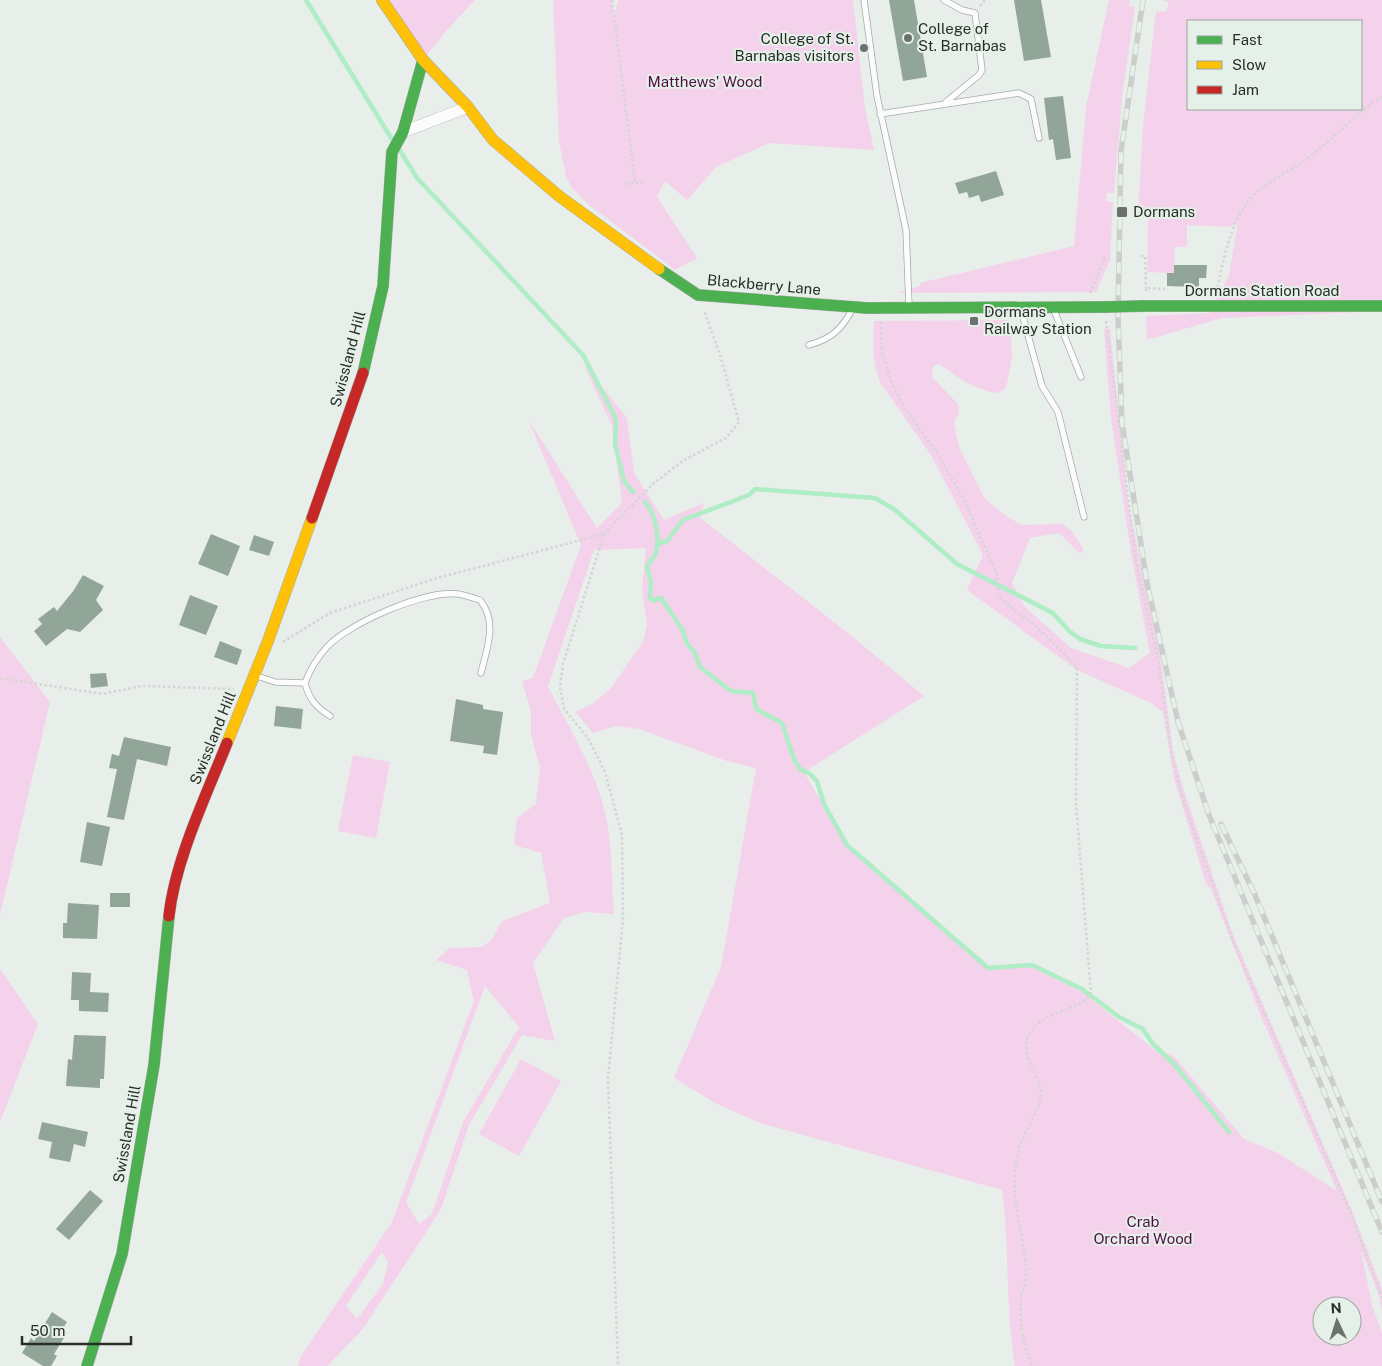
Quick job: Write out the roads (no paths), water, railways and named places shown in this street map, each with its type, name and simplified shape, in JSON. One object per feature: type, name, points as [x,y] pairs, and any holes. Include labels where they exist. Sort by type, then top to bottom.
[{"type":"street","name":"Blackberry Lane","points":[[382,0],[423,60],[468,107],[493,140],[559,196],[624,246],[698,295],[852,308],[1053,308],[1086,304],[1143,306]]},
{"type":"street","name":"Swissland Hill","points":[[87,1366],[122,1254],[154,1065],[171,899],[194,825],[268,641],[360,384],[383,286],[392,152],[403,132],[423,60]]},
{"type":"street","points":[[403,132],[468,107]]},
{"type":"street","name":"Dormans Station Road","points":[[1143,306],[1382,306]]},
{"type":"lane","points":[[864,0],[880,114],[906,230],[909,308]]},
{"type":"lane","points":[[944,0],[962,10],[975,13],[982,62],[979,75],[944,103]]},
{"type":"lane","points":[[880,114],[1019,93],[1031,99],[1039,138]]},
{"type":"lane","points":[[808,345],[824,341],[840,330],[852,308]]},
{"type":"lane","points":[[1020,308],[1042,386],[1058,412],[1084,517]]},
{"type":"lane","points":[[1053,308],[1081,377]]},
{"type":"lane","points":[[330,716],[318,708],[308,695],[305,683],[309,670],[328,646],[352,630],[384,612],[416,600],[456,594],[480,600],[490,617],[490,629],[481,673]]},
{"type":"lane","points":[[255,675],[275,682],[305,683]]},
{"type":"waterway","points":[[306,0],[393,141]]},
{"type":"waterway","points":[[399,149],[417,178],[583,355],[614,415],[616,422],[615,444],[624,481],[633,492]]},
{"type":"waterway","points":[[658,544],[667,541],[683,520],[749,495],[755,489],[875,498],[894,509],[957,564],[1053,613],[1069,631],[1080,639],[1101,646],[1135,648]]},
{"type":"waterway","points":[[645,502],[652,513],[657,534],[656,553],[647,567],[651,582],[650,598],[654,601],[658,598],[662,599],[683,631],[687,644],[694,651],[700,667],[731,691],[753,693],[756,709],[782,723],[794,759],[800,769],[810,774],[817,781],[824,804],[847,845],[988,968],[1032,965],[1082,989],[1119,1017],[1143,1029],[1153,1044],[1174,1064],[1229,1132]]},
{"type":"railway","points":[[1143,0],[1121,151],[1118,317],[1122,423],[1147,583],[1178,722],[1209,815],[1382,1232]]},
{"type":"railway","points":[[1221,824],[1255,895],[1382,1202]]},
{"type":"place","name":"College of St. Barnabas","points":[[908,38]]},
{"type":"place","name":"College of St. Barnabas visitors","points":[[864,48]]},
{"type":"place","name":"Dormans","points":[[1122,212]]},
{"type":"place","name":"Dormans Railway Station","points":[[974,321]]},
{"type":"park label","name":"Matthews' Wood","points":[[705,82]]},
{"type":"park label","name":"Crab Orchard Wood","points":[[1143,1230]]}]
